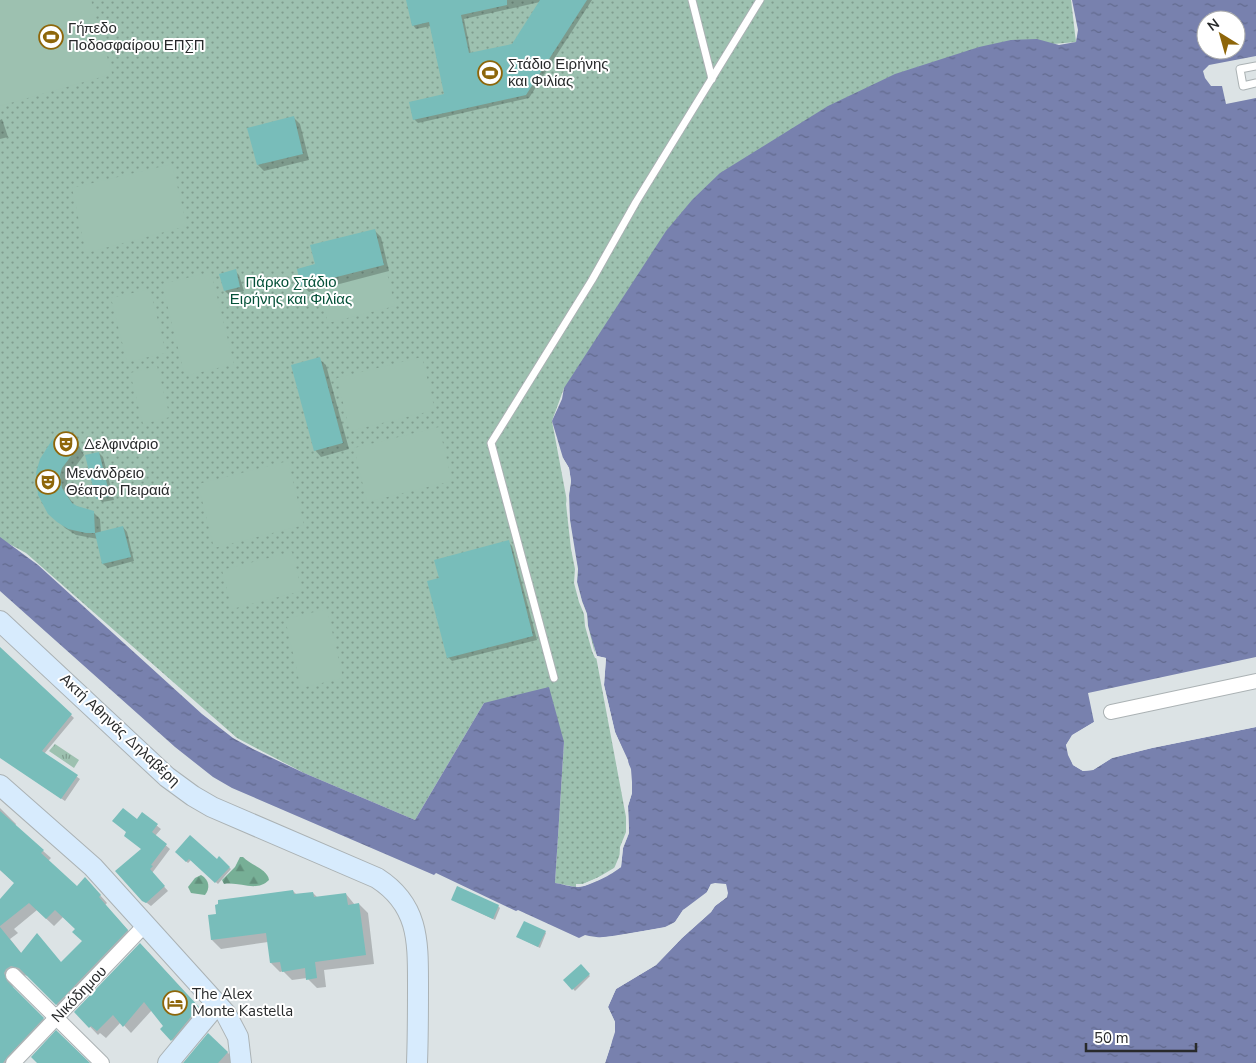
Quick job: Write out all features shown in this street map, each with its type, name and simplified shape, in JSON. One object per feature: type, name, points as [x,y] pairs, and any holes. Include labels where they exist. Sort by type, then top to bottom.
[{"type":"street","name":"Ακτή Αθηνάς Δηλαβέρη","points":[[0,621],[167,777],[193,796],[243,821],[377,878],[392,890],[406,908],[415,928],[418,946],[417,1063]]},
{"type":"street","points":[[1111,712],[1256,681]]},
{"type":"street","points":[[0,785],[93,867],[226,1014],[234,1027],[240,1047],[241,1063]]},
{"type":"street","name":"Νικόδημου","points":[[13,1063],[145,925]]},
{"type":"street","points":[[13,975],[102,1063]]},
{"type":"street","points":[[168,1063],[217,1004]]},
{"type":"lane","points":[[692,0],[712,80]]},
{"type":"lane","points":[[554,678],[491,443],[592,280],[636,202],[760,0]]},
{"type":"lane","points":[[1256,66],[1240,69],[1243,86],[1256,83]]},
{"type":"green space","name":"Πάρκο Στάδιο Ειρήνης και Φιλίας","points":[[0,0],[1071,0],[1076,42],[1053,44],[564,388],[552,421],[629,833],[613,871],[576,887],[555,883],[564,742],[484,703],[415,820],[304,773],[237,738],[26,553],[0,539]]},
{"type":"green space","name":"Γήπεδο Ποδοσφαίρου ΕΠΣΠ","points":[[0,0],[91,0],[112,74],[0,106]]},
{"type":"green space","points":[[172,164],[187,226],[86,253],[72,188]]},
{"type":"green space","points":[[386,269],[395,306],[328,323],[319,286]]},
{"type":"green space","points":[[211,272],[234,364],[185,376],[162,284]]},
{"type":"green space","points":[[150,289],[166,353],[127,362],[111,298]]},
{"type":"green space","points":[[422,357],[435,410],[350,431],[337,378]]},
{"type":"green space","points":[[157,366],[170,417],[143,424],[130,373]]},
{"type":"green space","points":[[439,427],[452,481],[367,502],[354,448]]},
{"type":"green space","points":[[288,461],[304,525],[214,548],[198,484]]},
{"type":"green space","points":[[292,552],[302,591],[232,609],[222,570]]},
{"type":"green space","points":[[327,609],[343,678],[301,688],[285,619]]},
{"type":"green space","points":[[55,744],[79,760],[74,768],[49,751]]},
{"type":"green space","points":[[240,857],[243,857],[266,873],[269,880],[259,886],[224,884],[222,880],[235,867]]},
{"type":"green space","points":[[201,875],[208,882],[207,893],[205,895],[191,893],[188,887],[195,878]]},
{"type":"water","points":[[1072,0],[1256,0],[1256,56],[1246,58],[1246,10],[1196,10],[1196,60],[1235,60],[1209,65],[1203,71],[1205,78],[1211,86],[1222,86],[1226,104],[1256,98],[1256,657],[1088,693],[1094,722],[1073,735],[1066,745],[1073,765],[1083,771],[1093,770],[1112,758],[1256,727],[1256,1063],[605,1063],[615,1032],[615,1022],[608,1007],[616,989],[656,965],[715,906],[727,897],[726,884],[711,884],[706,894],[692,906],[683,910],[675,922],[668,927],[600,938],[585,935],[579,938],[436,873],[434,875],[232,788],[213,777],[175,747],[0,591],[0,537],[38,565],[202,714],[233,738],[304,773],[415,820],[484,703],[549,687],[564,742],[555,883],[578,887],[607,876],[621,867],[623,848],[629,833],[628,806],[632,793],[628,760],[615,732],[604,685],[606,658],[597,656],[577,582],[578,569],[573,548],[568,503],[571,481],[569,468],[563,458],[552,421],[562,399],[564,388],[666,231],[692,200],[720,173],[828,106],[895,74],[979,47],[1011,40],[1037,39],[1059,45],[1076,42],[1078,30]]},
{"type":"pier","points":[[561,457],[569,468],[571,481],[569,493],[570,520],[578,569],[577,582],[587,614],[594,650],[597,656],[606,658],[604,685],[615,732],[631,769],[632,782],[632,793],[628,806],[629,833],[623,848],[621,867],[598,880],[576,887],[576,884],[583,884],[597,878],[619,865],[620,847],[626,832],[626,806],[629,782],[628,769],[613,733],[602,686],[603,660],[595,658],[592,651],[585,626],[584,614],[574,583],[575,569],[566,504],[569,481],[567,469]]},
{"type":"pier","points":[[1094,722],[1095,724],[1074,737],[1068,745],[1075,763],[1084,768],[1092,768],[1111,756],[1151,746],[1256,724],[1256,727],[1112,758],[1093,770],[1083,771],[1073,765],[1066,745],[1072,735]]},
{"type":"pier","points":[[711,884],[726,884],[727,897],[715,906],[656,965],[616,989],[608,1007],[615,1022],[611,1045],[605,1063],[602,1063],[612,1031],[613,1022],[606,1007],[614,987],[654,963],[725,895],[725,887],[713,886],[709,894],[693,908],[685,912],[676,924],[664,931],[601,941],[590,940],[591,938],[616,936],[665,927],[675,922],[683,910],[707,892]]},
{"type":"building","name":"Στάδιο Ειρήνης και Φιλίας","points":[[406,0],[507,0],[507,5],[461,15],[469,53],[512,44],[540,0],[587,0],[526,95],[413,120],[409,102],[444,94],[429,22],[412,26]]},
{"type":"building","points":[[294,116],[303,154],[257,165],[247,128]]},
{"type":"building","points":[[375,229],[384,265],[301,286],[297,269],[315,264],[310,245]]},
{"type":"building","points":[[236,269],[240,287],[224,291],[219,274]]},
{"type":"building","points":[[320,357],[343,443],[314,451],[291,365]]},
{"type":"building","name":"Μενάνδρειο Θέατρο Πειραιά","points":[[69,430],[78,447],[62,468],[60,475],[62,488],[72,503],[94,511],[95,533],[68,529],[57,522],[48,514],[38,495],[36,473],[40,459],[52,440]]},
{"type":"building","points":[[99,452],[110,496],[96,499],[85,455]]},
{"type":"building","points":[[123,526],[131,557],[102,564],[95,533]]},
{"type":"building","points":[[509,540],[533,636],[447,658],[427,581],[439,578],[434,560]]},
{"type":"building","points":[[0,647],[72,714],[42,751],[78,775],[61,799],[0,758]]},
{"type":"building","points":[[123,808],[137,819],[142,812],[158,824],[152,832],[167,844],[150,869],[165,886],[146,903],[115,871],[141,849],[124,836],[126,832],[112,821]]},
{"type":"building","points":[[0,811],[44,850],[41,853],[77,886],[85,877],[101,895],[99,897],[128,930],[56,1005],[19,968],[11,966],[6,969],[4,973],[7,981],[44,1018],[3,1063],[0,1063],[0,927],[21,953],[37,933],[61,962],[82,941],[72,932],[75,929],[55,910],[46,919],[29,903],[0,926],[0,899],[14,883],[0,870]]},
{"type":"building","points":[[190,835],[217,859],[219,856],[230,867],[215,883],[189,859],[186,862],[175,852]]},
{"type":"building","points":[[457,886],[499,905],[493,919],[451,900]]},
{"type":"building","points":[[293,890],[294,894],[313,892],[314,897],[346,893],[348,905],[359,903],[366,955],[315,962],[317,978],[306,980],[305,968],[282,972],[280,962],[270,963],[266,933],[211,940],[208,915],[216,914],[215,905],[218,904],[218,900]]},
{"type":"building","points":[[524,921],[546,931],[538,947],[516,937]]},
{"type":"building","points":[[140,943],[199,1007],[171,1041],[160,1029],[163,1026],[144,1002],[123,1027],[113,1015],[97,1031],[91,1026],[89,1028],[74,1012]]},
{"type":"building","points":[[581,964],[590,974],[572,990],[563,980]]},
{"type":"building","points":[[56,1030],[90,1063],[37,1063],[31,1057]]},
{"type":"building","points":[[208,1033],[228,1052],[218,1063],[183,1063]]},
{"type":"place","name":"Γήπεδο Ποδοσφαίρου ΕΠΣΠ","points":[[51,37]]},
{"type":"place","name":"Στάδιο Ειρήνης και Φιλίας","points":[[490,73]]},
{"type":"place","name":"Δελφινάριο","points":[[66,444]]},
{"type":"place","name":"Μενάνδρειο Θέατρο Πειραιά","points":[[48,482]]},
{"type":"place","name":"The Alex Monte Kastella","points":[[175,1003]]}]
